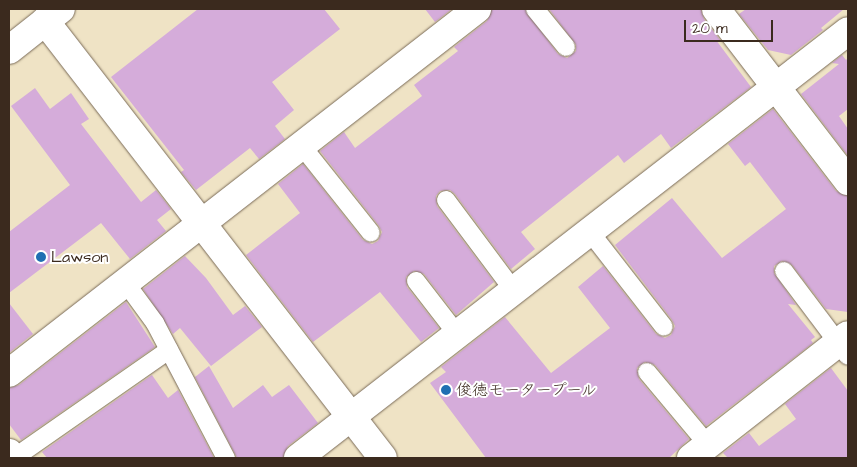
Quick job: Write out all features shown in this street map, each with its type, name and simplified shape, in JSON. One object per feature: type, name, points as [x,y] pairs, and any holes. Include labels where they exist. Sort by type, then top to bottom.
[{"type":"street","points":[[9,373],[477,9]]},
{"type":"street","points":[[716,9],[848,181]]},
{"type":"street","points":[[9,50],[53,15],[201,222],[383,458]]},
{"type":"street","points":[[298,458],[848,31]]},
{"type":"street","points":[[703,452],[845,344]]},
{"type":"street","points":[[9,453],[14,458]]},
{"type":"lane","points":[[535,9],[566,47]]},
{"type":"lane","points":[[301,145],[370,233]]},
{"type":"lane","points":[[446,200],[514,291]]},
{"type":"lane","points":[[590,232],[664,327]]},
{"type":"lane","points":[[784,271],[845,344]]},
{"type":"lane","points":[[416,281],[457,334]]},
{"type":"lane","points":[[125,282],[155,323],[226,458]]},
{"type":"lane","points":[[14,458],[169,350]]},
{"type":"lane","points":[[647,372],[703,452]]},
{"type":"building","points":[[198,9],[324,9],[340,29],[272,82],[294,110],[275,126],[285,139],[259,159],[250,148],[196,190],[181,172],[184,170],[111,77]]},
{"type":"building","points":[[425,9],[452,9],[435,22]]},
{"type":"building","points":[[492,9],[525,9],[558,54],[567,58],[576,51],[576,45],[549,9],[701,9],[704,19],[721,41],[716,40],[751,87],[671,148],[661,134],[624,163],[618,155],[521,232],[535,249],[511,269],[455,194],[450,190],[440,191],[436,196],[437,206],[494,282],[456,315],[424,274],[414,271],[406,277],[407,287],[439,328],[421,342],[380,292],[313,342],[246,255],[300,213],[278,184],[303,164],[363,240],[372,244],[378,241],[382,232],[379,226],[320,151],[344,132],[355,148],[422,96],[414,85],[458,51],[454,47],[487,21]]},
{"type":"building","points":[[746,9],[844,9],[821,28],[823,30],[791,55],[768,50],[739,14]]},
{"type":"building","points":[[842,55],[846,60],[848,58],[848,109],[839,116],[848,129],[848,156],[801,94],[839,64],[832,63]]},
{"type":"building","points":[[35,88],[50,109],[71,93],[89,119],[81,124],[141,202],[156,190],[171,209],[157,220],[166,231],[130,259],[101,223],[9,293],[9,232],[70,185],[11,106]]},
{"type":"building","points":[[773,109],[836,191],[848,196],[848,312],[826,309],[792,265],[782,261],[774,266],[774,273],[796,305],[788,304],[815,337],[811,340],[813,343],[706,426],[655,365],[645,362],[637,368],[639,379],[689,439],[669,458],[486,458],[430,383],[446,372],[441,367],[505,317],[551,373],[610,328],[578,287],[603,266],[656,334],[665,338],[671,335],[675,326],[672,320],[615,245],[672,198],[722,258],[786,209],[750,162],[745,166],[728,144]]},
{"type":"building","points":[[185,256],[206,278],[233,315],[245,306],[262,327],[211,366],[180,328],[173,334],[143,289]]},
{"type":"building","points":[[126,302],[155,347],[21,440],[9,424],[9,388],[19,385]]},
{"type":"building","points":[[9,303],[33,334],[9,353]]},
{"type":"building","points":[[209,366],[233,408],[263,385],[272,397],[289,385],[318,423],[288,446],[283,458],[237,458],[195,377]]},
{"type":"building","points":[[831,368],[848,391],[848,458],[728,458],[723,453],[749,433],[759,446],[796,419],[785,404]]},
{"type":"building","points":[[152,375],[168,398],[178,390],[214,458],[47,458],[42,452]]},
{"type":"place","name":"Lawson","points":[[41,257]]},
{"type":"place","name":"俊徳モータープール","points":[[446,390]]}]
